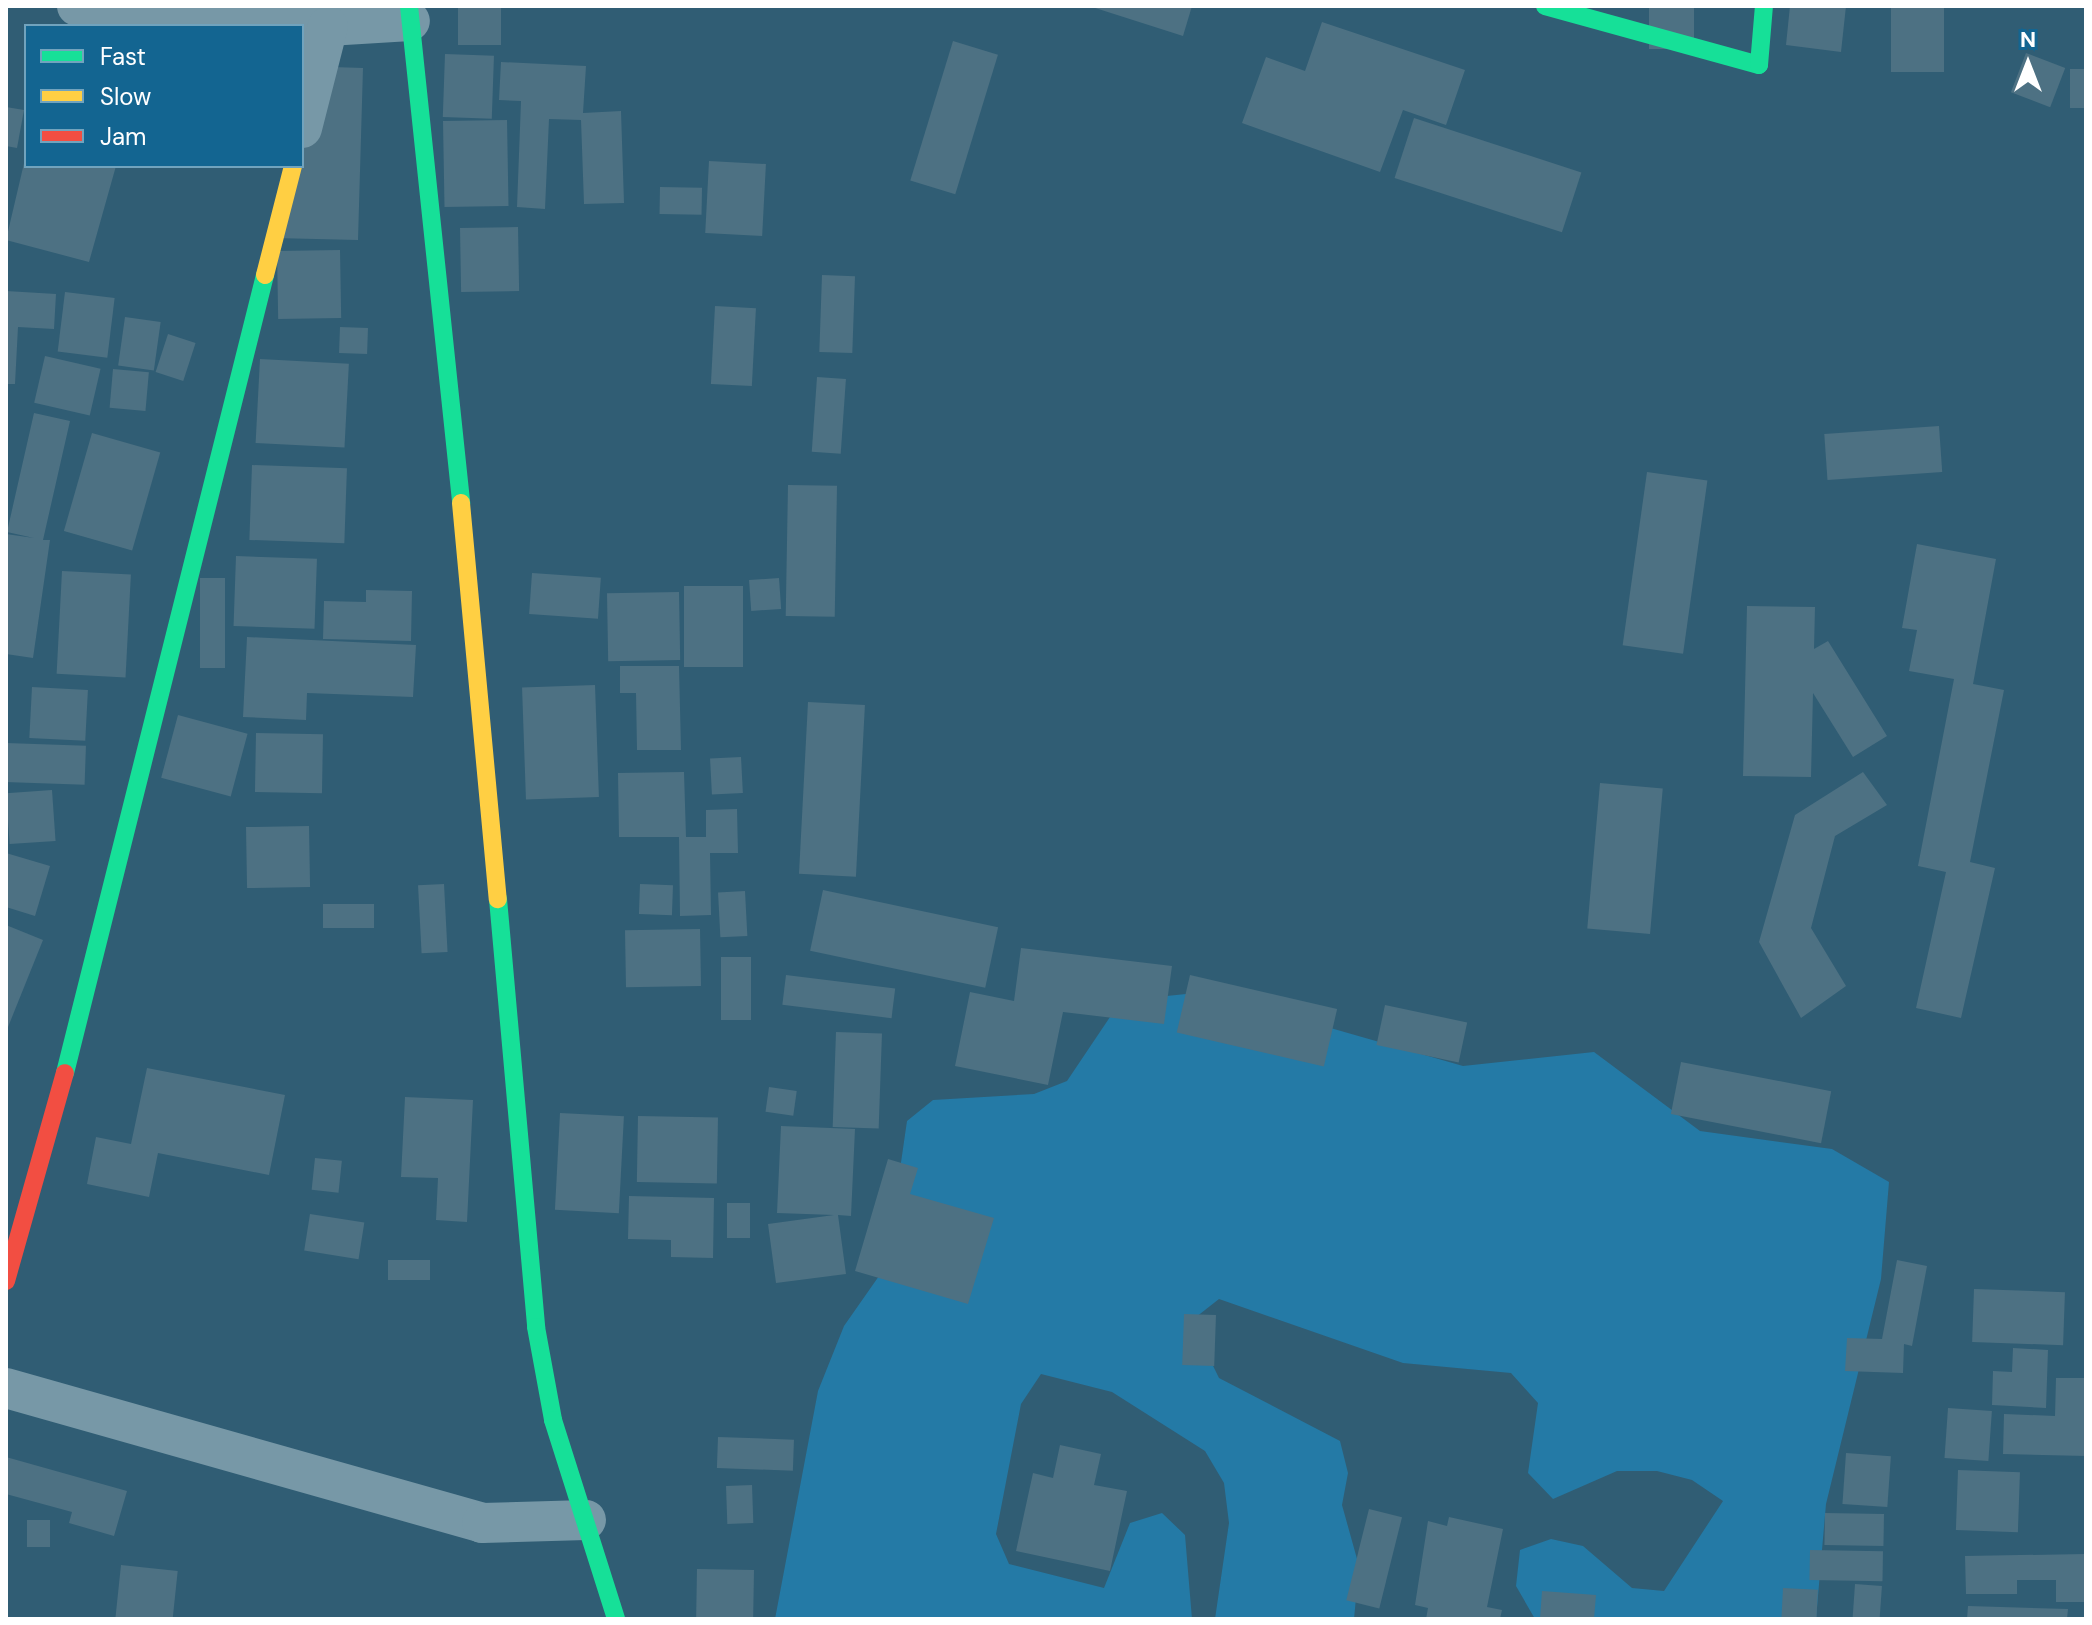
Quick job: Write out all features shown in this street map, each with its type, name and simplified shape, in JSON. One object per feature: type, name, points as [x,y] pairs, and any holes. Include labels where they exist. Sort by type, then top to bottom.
[{"type":"street","points":[[77,6],[303,24]]},
{"type":"street","points":[[1545,6],[1759,65],[1764,6]]},
{"type":"street","points":[[304,24],[328,26],[410,14],[473,613],[536,1327],[553,1420],[616,1619]]},
{"type":"street","points":[[304,120],[328,26]]},
{"type":"street","points":[[6,1281],[26,1226],[292,168]]},
{"type":"street","points":[[6,1388],[482,1523],[586,1520]]},
{"type":"shaded area","points":[[1205,992],[1463,1066],[1594,1052],[1700,1131],[1832,1149],[1889,1182],[1881,1279],[1826,1504],[1816,1619],[1535,1619],[1516,1586],[1520,1550],[1551,1539],[1583,1546],[1632,1588],[1664,1591],[1723,1501],[1692,1480],[1657,1471],[1617,1471],[1553,1499],[1528,1473],[1538,1403],[1511,1373],[1403,1363],[1219,1299],[1191,1321],[1219,1378],[1340,1441],[1348,1473],[1342,1505],[1359,1566],[1354,1619],[1215,1619],[1229,1523],[1224,1483],[1205,1451],[1112,1392],[1041,1374],[1021,1404],[996,1534],[1009,1564],[1104,1588],[1130,1523],[1162,1513],[1185,1535],[1192,1619],[775,1619],[818,1391],[844,1326],[886,1266],[907,1121],[933,1100],[1034,1094],[1067,1081],[1110,1017],[1138,999]]},
{"type":"building","points":[[458,6],[501,6],[501,45],[458,45]]},
{"type":"building","points":[[1089,6],[1192,6],[1183,36]]},
{"type":"building","points":[[1649,6],[1694,6],[1694,49],[1649,49]]},
{"type":"building","points":[[1790,6],[1846,6],[1841,52],[1786,45]]},
{"type":"building","points":[[1891,6],[1944,6],[1944,72],[1891,72]]},
{"type":"building","points":[[1322,22],[1465,70],[1446,125],[1403,110],[1380,172],[1242,123],[1266,57],[1305,71]]},
{"type":"building","points":[[953,41],[998,55],[955,194],[910,181]]},
{"type":"building","points":[[2026,53],[2065,68],[2050,107],[2011,92]]},
{"type":"building","points":[[445,54],[494,56],[492,119],[443,117]]},
{"type":"building","points":[[501,62],[586,66],[583,113],[621,111],[624,203],[584,204],[581,120],[549,119],[545,209],[517,207],[521,101],[499,100]]},
{"type":"building","points":[[304,66],[363,68],[358,240],[274,238],[301,168],[304,168]]},
{"type":"building","points":[[2070,69],[2086,69],[2086,108],[2070,108]]},
{"type":"building","points":[[6,107],[24,110],[17,148],[6,146]]},
{"type":"building","points":[[1414,118],[1581,172],[1562,232],[1395,178]]},
{"type":"building","points":[[507,120],[509,206],[445,207],[443,121]]},
{"type":"building","points":[[709,161],[766,164],[762,236],[705,233]]},
{"type":"building","points":[[24,163],[24,168],[115,168],[89,262],[6,240]]},
{"type":"building","points":[[660,187],[702,188],[702,215],[660,214]]},
{"type":"building","points":[[518,227],[519,291],[461,292],[460,228]]},
{"type":"building","points":[[340,250],[341,318],[278,319],[277,251]]},
{"type":"building","points":[[822,275],[855,276],[852,353],[819,352]]},
{"type":"building","points":[[6,291],[56,294],[54,329],[18,327],[15,384],[6,384]]},
{"type":"building","points":[[65,292],[115,298],[107,358],[58,352]]},
{"type":"building","points":[[715,306],[756,308],[752,386],[711,384]]},
{"type":"building","points":[[125,317],[161,322],[154,371],[118,366]]},
{"type":"building","points":[[340,327],[368,328],[367,354],[339,353]]},
{"type":"building","points":[[168,334],[196,343],[183,381],[156,372]]},
{"type":"building","points":[[45,356],[101,369],[90,416],[34,403]]},
{"type":"building","points":[[260,359],[349,364],[344,448],[256,443]]},
{"type":"building","points":[[113,369],[149,372],[145,411],[110,408]]},
{"type":"building","points":[[817,377],[846,379],[841,454],[812,452]]},
{"type":"building","points":[[34,413],[70,421],[43,540],[50,540],[33,658],[6,654],[6,534],[34,538],[7,532]]},
{"type":"building","points":[[1939,426],[1942,472],[1827,480],[1824,434]]},
{"type":"building","points":[[92,433],[160,453],[132,551],[64,531]]},
{"type":"building","points":[[252,465],[347,468],[344,543],[249,540]]},
{"type":"building","points":[[1647,472],[1707,480],[1683,654],[1623,645]]},
{"type":"building","points":[[788,485],[837,486],[835,617],[786,616]]},
{"type":"building","points":[[1917,544],[1996,559],[1973,684],[2004,690],[1970,862],[1995,868],[1961,1018],[1916,1008],[1946,872],[1918,866],[1954,679],[1909,671],[1917,630],[1902,628]]},
{"type":"building","points":[[236,556],[317,559],[315,629],[234,626]]},
{"type":"building","points":[[62,571],[131,575],[126,677],[57,674]]},
{"type":"building","points":[[532,573],[601,578],[598,619],[529,614]]},
{"type":"building","points":[[200,578],[225,578],[225,668],[200,668]]},
{"type":"building","points":[[779,578],[781,609],[751,611],[749,580]]},
{"type":"building","points":[[684,586],[743,586],[743,667],[684,667]]},
{"type":"building","points":[[366,590],[412,591],[411,641],[323,639],[324,601],[366,602]]},
{"type":"building","points":[[679,592],[680,660],[608,661],[607,593]]},
{"type":"building","points":[[1747,606],[1815,607],[1814,649],[1828,641],[1887,736],[1853,757],[1813,693],[1811,777],[1743,776]]},
{"type":"building","points":[[247,637],[416,645],[413,697],[307,693],[306,720],[243,717]]},
{"type":"building","points":[[620,666],[679,666],[681,750],[637,750],[636,693],[620,693]]},
{"type":"building","points":[[595,685],[599,797],[526,799],[522,688]]},
{"type":"building","points":[[32,687],[88,690],[85,741],[29,738]]},
{"type":"building","points":[[808,702],[865,705],[856,877],[799,874]]},
{"type":"building","points":[[178,715],[248,734],[231,796],[161,778]]},
{"type":"building","points":[[256,733],[323,734],[322,793],[255,792]]},
{"type":"building","points":[[6,743],[86,746],[85,785],[6,782]]},
{"type":"building","points":[[741,757],[743,793],[712,795],[710,759]]},
{"type":"building","points":[[684,772],[686,837],[706,837],[706,810],[737,809],[738,853],[710,853],[711,915],[680,916],[679,837],[619,837],[618,773]]},
{"type":"building","points":[[1863,772],[1887,805],[1835,836],[1811,928],[1846,986],[1801,1018],[1759,942],[1795,815]]},
{"type":"building","points":[[1600,783],[1663,788],[1650,934],[1587,928]]},
{"type":"building","points":[[52,790],[56,841],[10,844],[6,793]]},
{"type":"building","points":[[309,826],[310,887],[247,888],[246,827]]},
{"type":"building","points":[[6,853],[50,866],[35,916],[6,907]]},
{"type":"building","points":[[444,884],[448,952],[422,953],[418,885]]},
{"type":"building","points":[[640,884],[673,885],[672,915],[639,914]]},
{"type":"building","points":[[823,890],[998,927],[985,988],[810,951]]},
{"type":"building","points":[[745,891],[747,936],[720,937],[718,892]]},
{"type":"building","points":[[323,904],[374,904],[374,928],[323,928]]},
{"type":"building","points":[[6,925],[43,940],[6,1032]]},
{"type":"building","points":[[700,929],[701,986],[626,987],[625,930]]},
{"type":"building","points":[[1021,948],[1172,966],[1164,1024],[1063,1012],[1048,1085],[955,1066],[970,992],[1014,1001]]},
{"type":"building","points":[[721,957],[751,957],[751,1020],[721,1020]]},
{"type":"building","points":[[786,975],[895,988],[892,1018],[782,1005]]},
{"type":"building","points":[[1190,975],[1337,1009],[1324,1066],[1177,1032]]},
{"type":"building","points":[[1385,1005],[1467,1022],[1459,1063],[1376,1045]]},
{"type":"building","points":[[836,1032],[882,1034],[879,1129],[833,1127]]},
{"type":"building","points":[[1681,1062],[1831,1091],[1821,1143],[1671,1114]]},
{"type":"building","points":[[147,1068],[285,1095],[269,1175],[158,1153],[149,1197],[87,1184],[96,1137],[131,1144]]},
{"type":"building","points":[[769,1087],[797,1091],[793,1116],[766,1112]]},
{"type":"building","points":[[405,1097],[473,1100],[467,1222],[436,1220],[438,1178],[401,1177]]},
{"type":"building","points":[[560,1113],[624,1116],[619,1213],[555,1210]]},
{"type":"building","points":[[638,1116],[718,1117],[717,1183],[637,1182]]},
{"type":"building","points":[[781,1126],[855,1129],[851,1216],[838,1215],[846,1274],[776,1283],[768,1224],[834,1215],[777,1213]]},
{"type":"building","points":[[315,1158],[342,1161],[339,1193],[312,1190]]},
{"type":"building","points":[[888,1159],[918,1168],[910,1194],[994,1218],[968,1304],[855,1271]]},
{"type":"building","points":[[629,1196],[714,1198],[713,1258],[671,1257],[671,1240],[628,1239]]},
{"type":"building","points":[[727,1203],[750,1203],[750,1238],[727,1238]]},
{"type":"building","points":[[310,1214],[364,1223],[359,1259],[304,1251]]},
{"type":"building","points":[[388,1260],[430,1260],[430,1280],[388,1280]]},
{"type":"building","points":[[1897,1260],[1927,1266],[1912,1346],[1904,1344],[1903,1373],[1845,1371],[1847,1338],[1882,1339]]},
{"type":"building","points":[[1974,1289],[2065,1292],[2063,1345],[1972,1342]]},
{"type":"building","points":[[1184,1314],[1216,1315],[1214,1366],[1182,1365]]},
{"type":"building","points":[[2013,1348],[2048,1350],[2046,1408],[1992,1405],[1993,1371],[2012,1372]]},
{"type":"building","points":[[2056,1378],[2086,1378],[2086,1456],[2003,1454],[2004,1414],[2055,1416]]},
{"type":"building","points":[[1948,1408],[1992,1411],[1988,1461],[1945,1458]]},
{"type":"building","points":[[718,1437],[794,1440],[793,1471],[717,1468]]},
{"type":"building","points":[[1060,1445],[1101,1454],[1094,1485],[1127,1491],[1110,1571],[1016,1551],[1033,1473],[1053,1478]]},
{"type":"building","points":[[1846,1453],[1891,1456],[1887,1507],[1842,1504]]},
{"type":"building","points":[[6,1457],[127,1491],[114,1536],[69,1523],[72,1512],[6,1494]]},
{"type":"building","points":[[1958,1470],[2020,1472],[2018,1532],[1956,1530]]},
{"type":"building","points":[[752,1485],[753,1523],[727,1524],[726,1486]]},
{"type":"building","points":[[1369,1509],[1402,1517],[1379,1608],[1346,1600]]},
{"type":"building","points":[[1825,1513],[1884,1514],[1883,1546],[1824,1545]]},
{"type":"building","points":[[1449,1517],[1503,1529],[1487,1607],[1502,1610],[1500,1619],[1426,1619],[1428,1608],[1415,1605],[1428,1521],[1447,1526]]},
{"type":"building","points":[[27,1520],[50,1520],[50,1547],[27,1547]]},
{"type":"building","points":[[1810,1550],[1883,1551],[1882,1581],[1809,1580]]},
{"type":"building","points":[[2085,1554],[2086,1602],[2056,1602],[2056,1580],[2017,1580],[2017,1594],[1966,1594],[1965,1556]]},
{"type":"building","points":[[121,1565],[178,1571],[173,1619],[115,1619]]},
{"type":"building","points":[[697,1569],[754,1570],[753,1619],[696,1619]]},
{"type":"building","points":[[1855,1584],[1882,1586],[1880,1619],[1853,1619]]},
{"type":"building","points":[[1783,1588],[1818,1590],[1816,1619],[1781,1619]]},
{"type":"building","points":[[1542,1591],[1596,1595],[1594,1619],[1540,1619]]},
{"type":"building","points":[[1968,1606],[2068,1609],[2067,1619],[1967,1619]]},
{"type":"traffic: fast","points":[[409,6],[461,503]]},
{"type":"traffic: fast","points":[[1545,6],[1759,65],[1764,6]]},
{"type":"traffic: fast","points":[[65,1073],[265,275]]},
{"type":"traffic: fast","points":[[498,899],[536,1327],[553,1420],[616,1619]]},
{"type":"traffic: slow","points":[[265,275],[292,168]]},
{"type":"traffic: slow","points":[[461,503],[498,899]]},
{"type":"traffic: jam","points":[[6,1281],[65,1073]]}]
